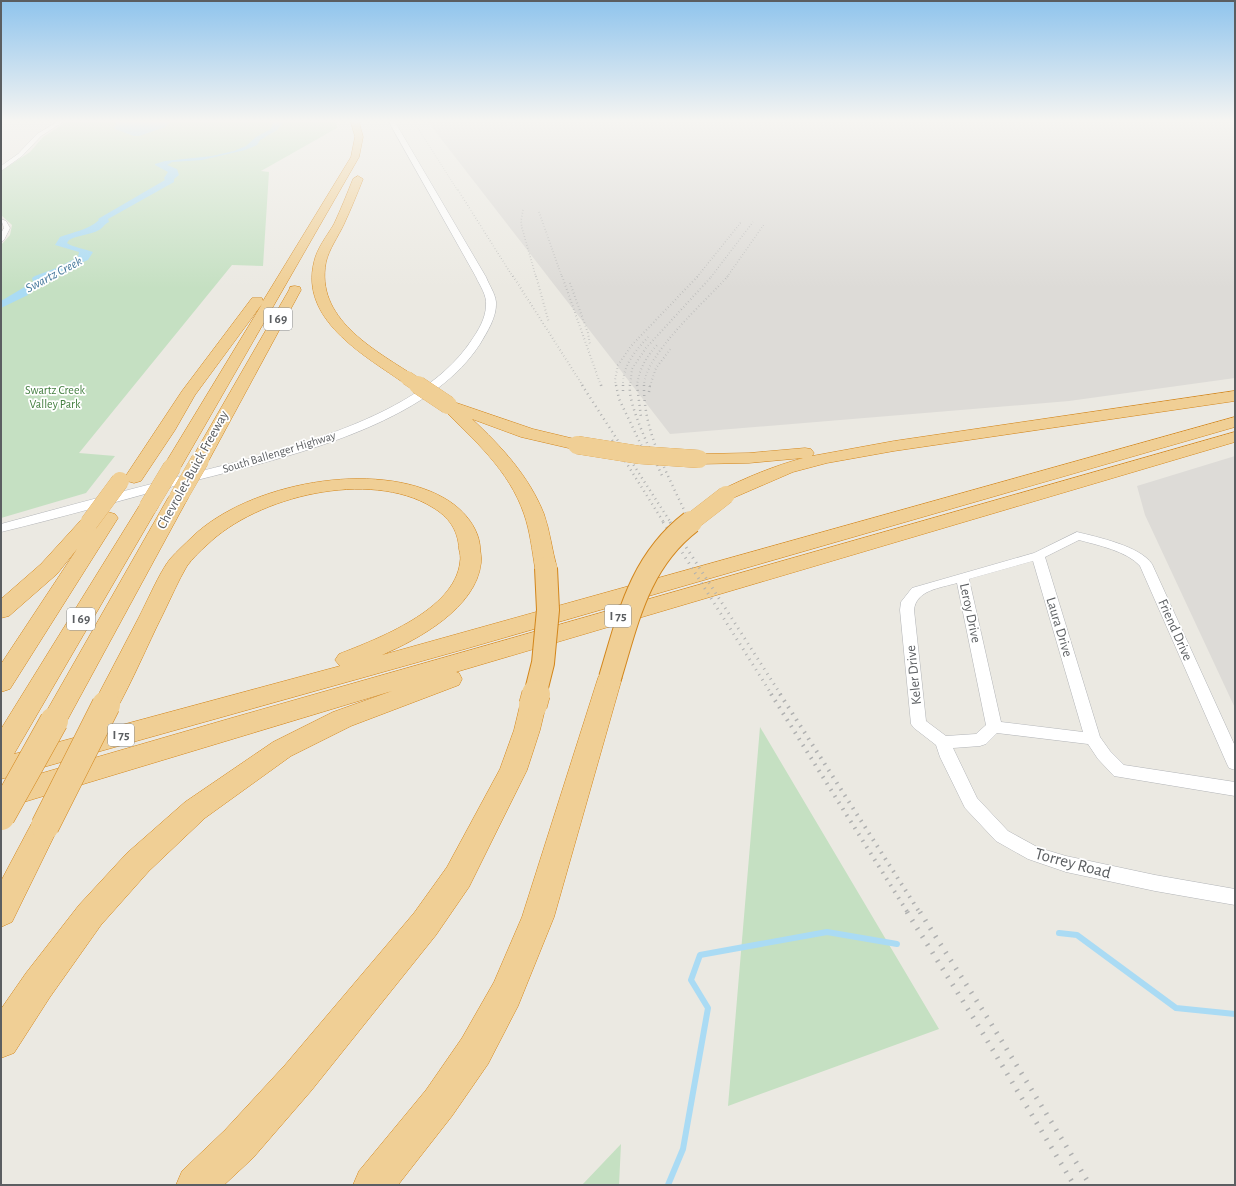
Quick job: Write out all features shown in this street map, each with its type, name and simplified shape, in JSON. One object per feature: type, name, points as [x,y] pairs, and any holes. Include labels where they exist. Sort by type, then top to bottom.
[{"type":"highway","name":"Chevrolet-Buick Freeway","points":[[7,741],[172,467],[319,220],[343,177]]},
{"type":"highway","name":"Chevrolet-Buick Freeway","points":[[359,177],[320,263],[318,285],[322,303],[338,327],[407,378],[448,405]]},
{"type":"highway","name":"Chevrolet-Buick Freeway","points":[[1,816],[304,272],[359,177]]},
{"type":"highway","points":[[1,683],[98,520],[162,425],[188,394],[307,232],[322,207],[333,194]]},
{"type":"highway","points":[[372,1185],[439,1103],[475,1051],[506,994],[538,917],[636,594],[652,565],[669,542],[687,524],[726,495],[754,481],[787,468],[828,458],[894,446],[1235,396]]},
{"type":"highway","points":[[448,405],[527,433],[577,445],[640,455],[699,459],[749,458],[894,446]]},
{"type":"highway","points":[[196,1185],[239,1144],[298,1078],[425,924],[458,877],[513,770],[527,730],[534,705],[544,655],[548,610],[546,568],[534,514],[519,481],[495,451],[448,405]]},
{"type":"highway","points":[[1018,482],[1103,449],[1235,406]]},
{"type":"highway","name":"I 75","points":[[1,768],[457,643],[1018,482],[1235,422]]},
{"type":"highway","name":"I 75","points":[[1,796],[1235,437]]},
{"type":"highway","points":[[1,912],[178,563],[207,532],[229,518],[277,497],[319,487],[357,484],[395,487],[417,493],[446,507],[459,519],[466,528],[471,548],[470,566],[462,585],[451,603],[435,616],[389,643],[241,702]]},
{"type":"highway","points":[[1,611],[49,569],[98,520]]},
{"type":"highway","points":[[1,1040],[38,985],[90,915],[138,862],[195,810],[276,753],[342,719],[486,667],[616,617]]},
{"type":"street","name":"South Ballenger Highway","points":[[1,528],[292,451],[379,418],[425,392],[455,370],[474,348],[486,324],[491,303],[481,277],[424,177]]},
{"type":"street","points":[[1,221],[4,222],[7,228],[1,240]]},
{"type":"street","name":"Friend Drive","points":[[1038,556],[1078,536],[1106,543],[1140,558],[1146,564],[1235,764]]},
{"type":"street","name":"Leroy Drive","points":[[994,727],[962,577],[1038,556]]},
{"type":"street","name":"Laura Drive","points":[[1038,556],[1093,740]]},
{"type":"street","name":"Keler Drive","points":[[943,742],[919,724],[907,610],[908,602],[917,591],[962,577]]},
{"type":"street","points":[[943,742],[980,740],[994,727],[1093,740],[1104,755],[1120,771],[1235,789]]},
{"type":"street","name":"Torrey Road","points":[[943,742],[948,757],[971,803],[1002,836],[1034,854],[1066,864],[1155,883],[1235,897]]},
{"type":"shaded area","points":[[471,177],[1235,177],[1235,378],[1069,401],[670,434]]},
{"type":"shaded area","points":[[1235,456],[1235,708],[1145,515],[1137,486]]},
{"type":"green space","name":"Swartz Creek Valley Park","points":[[1,177],[269,177],[263,266],[232,265],[79,453],[115,456],[86,493],[1,518],[1,245],[10,235],[12,225],[1,215]]},
{"type":"green space","points":[[760,727],[939,1029],[728,1106]]},
{"type":"green space","points":[[621,1144],[619,1185],[582,1185]]},
{"type":"water","points":[[176,177],[174,179],[174,182],[108,219],[109,222],[99,230],[69,240],[67,243],[93,252],[88,260],[50,276],[27,293],[28,295],[1,308],[1,301],[33,282],[32,278],[35,276],[59,267],[78,257],[79,252],[55,245],[60,237],[90,226],[99,220],[98,219],[165,180],[164,178]]},
{"type":"waterway","points":[[668,1185],[683,1149],[708,1008],[691,980],[700,955],[827,932],[897,944]]},
{"type":"waterway","points":[[1059,933],[1077,935],[1176,1008],[1235,1014]]},
{"type":"railway","points":[[449,177],[458,191]]},
{"type":"railway","points":[[458,190],[513,277]]},
{"type":"railway","points":[[523,210],[521,221],[522,228],[536,277]]},
{"type":"railway","points":[[539,212],[562,277]]},
{"type":"railway","points":[[697,277],[742,221]]},
{"type":"railway","points":[[711,277],[753,222]]},
{"type":"railway","points":[[727,277],[765,223]]},
{"type":"railway","points":[[513,276],[583,386]]},
{"type":"railway","points":[[536,276],[549,323]]},
{"type":"railway","points":[[562,276],[601,386]]},
{"type":"railway","points":[[616,386],[615,380],[618,365],[631,346],[698,276]]},
{"type":"railway","points":[[630,386],[632,369],[646,348],[712,276]]},
{"type":"railway","points":[[644,386],[647,373],[654,359],[665,344],[678,328],[728,276]]},
{"type":"railway","points":[[570,283],[588,333],[590,345]]},
{"type":"railway","points":[[623,391],[623,378],[628,364],[635,352],[650,335]]},
{"type":"railway","points":[[637,386],[639,374],[644,364],[658,344]]},
{"type":"railway","points":[[650,386],[656,368],[672,347]]},
{"type":"railway","points":[[582,385],[671,523]]},
{"type":"railway","points":[[616,385],[619,399],[644,451]]},
{"type":"railway","points":[[649,392],[650,385]]},
{"type":"railway","points":[[630,386],[630,394],[637,418],[663,478]]},
{"type":"railway","points":[[637,386],[641,417]]},
{"type":"railway","points":[[644,386],[647,419],[652,435],[664,467],[686,514]]},
{"type":"railway","points":[[612,440],[664,523]]},
{"type":"railway","points":[[663,522],[772,695]]},
{"type":"railway","points":[[670,522],[781,695]]},
{"type":"railway","points":[[771,694],[908,913]]},
{"type":"railway","points":[[780,694],[920,913]]},
{"type":"railway","points":[[907,912],[976,1022],[1074,1185]]},
{"type":"railway","points":[[920,912],[987,1017],[1090,1185]]},
{"type":"water label","name":"Swartz Creek","points":[[54,275]]}]
